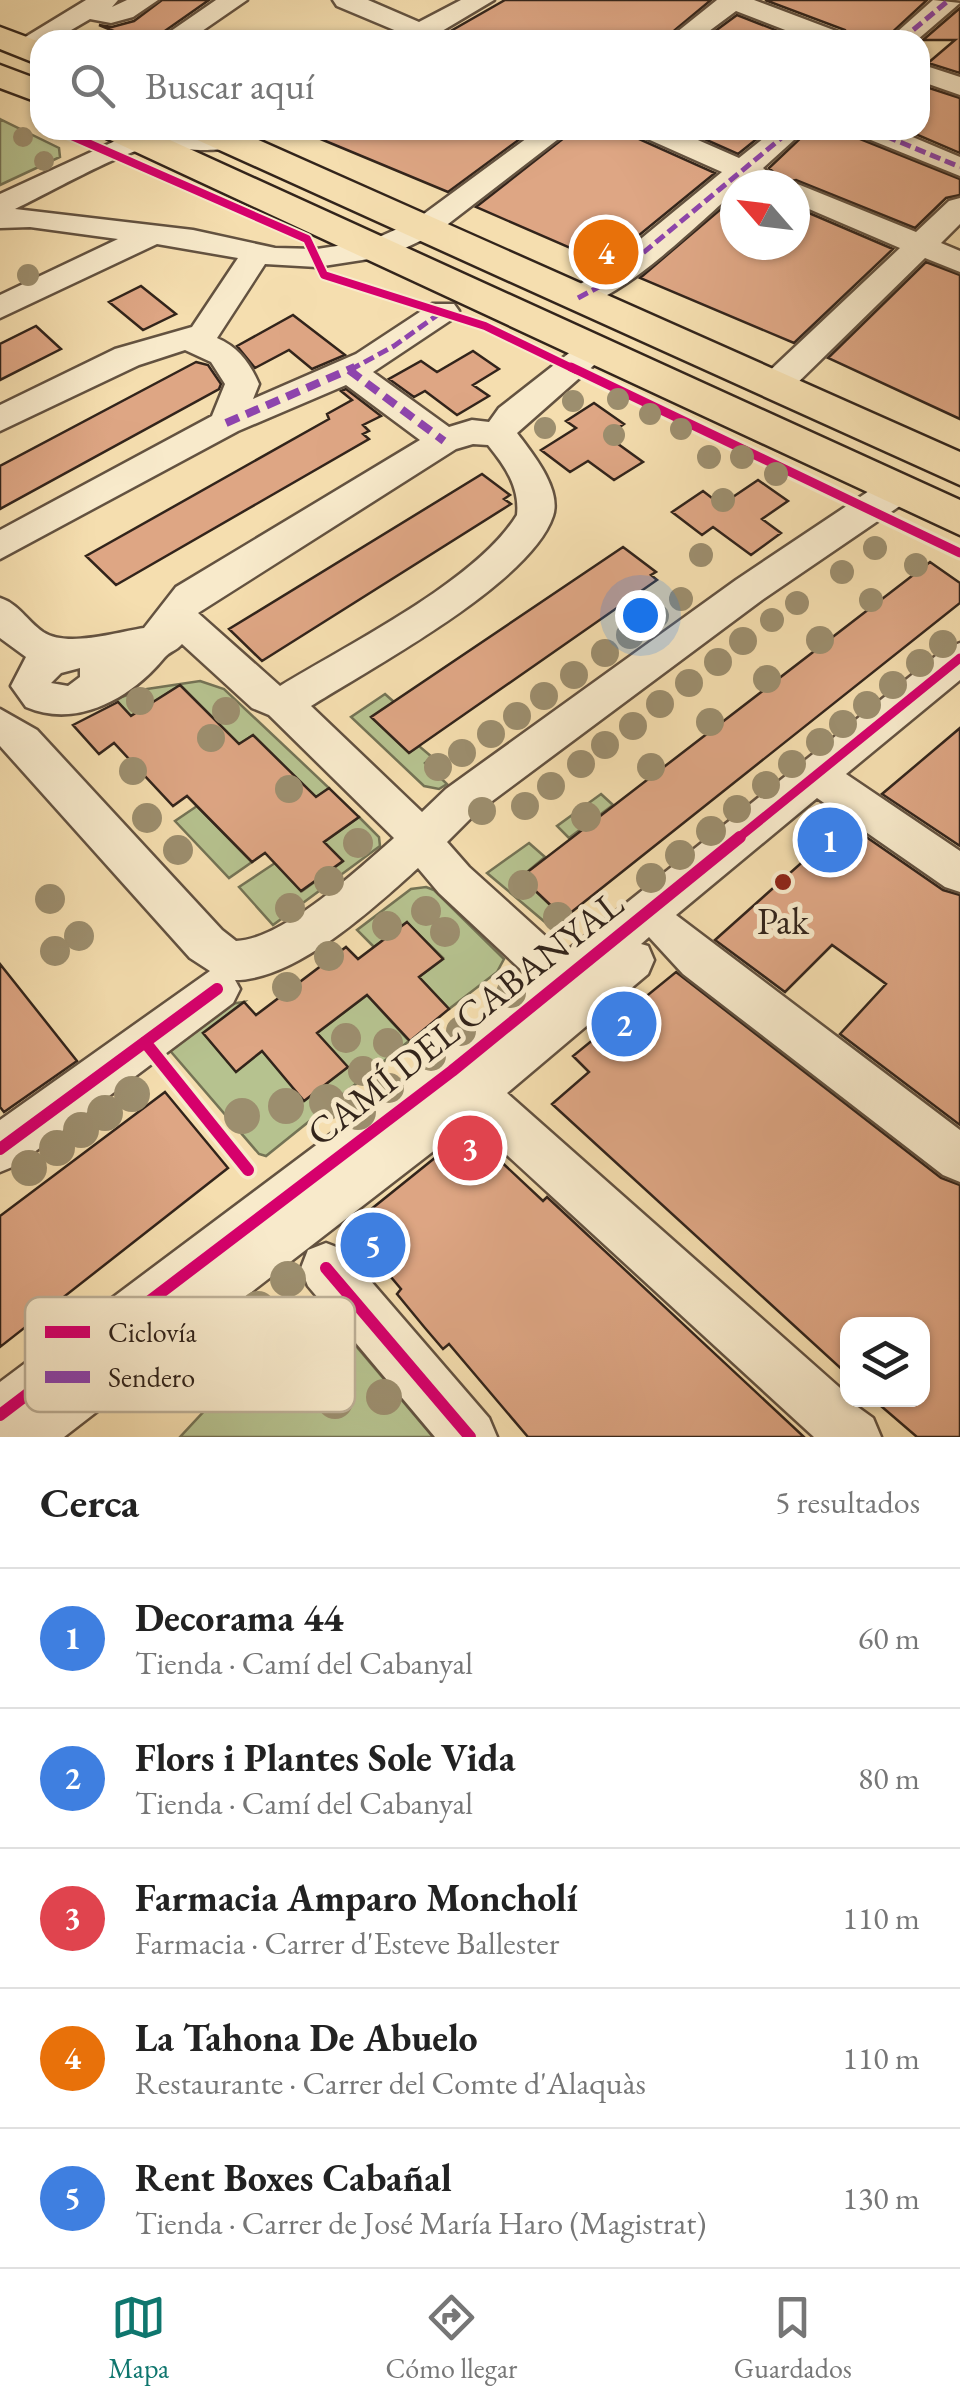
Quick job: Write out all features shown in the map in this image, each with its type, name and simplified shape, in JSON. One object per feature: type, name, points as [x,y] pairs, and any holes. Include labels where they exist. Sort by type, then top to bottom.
[{"type":"main road","points":[[0,75],[30,88]]},
{"type":"main road","points":[[140,140],[960,519]]},
{"type":"main road","points":[[244,140],[424,228],[960,470]]},
{"type":"street","points":[[50,30],[96,5],[113,16],[146,0]]},
{"type":"street","points":[[187,30],[234,0]]},
{"type":"street","points":[[346,0],[408,30]]},
{"type":"street","points":[[433,30],[482,0]]},
{"type":"street","points":[[693,30],[733,0],[810,30]]},
{"type":"street","points":[[913,30],[949,0]]},
{"type":"street","points":[[930,76],[960,87]]},
{"type":"street","points":[[78,225],[60,215],[54,204],[60,184],[121,140]]},
{"type":"street","points":[[226,180],[228,140]]},
{"type":"street","points":[[0,219],[30,218],[257,253],[317,258],[378,249],[424,228],[543,140]]},
{"type":"street","points":[[674,140],[742,170],[778,140]]},
{"type":"street","points":[[895,140],[960,167]]},
{"type":"street","points":[[0,205],[85,164]]},
{"type":"street","points":[[578,298],[608,282],[720,188]]},
{"type":"street","points":[[810,198],[960,262]]},
{"type":"street","points":[[774,386],[960,207]]},
{"type":"street","points":[[0,308],[152,234]]},
{"type":"street","points":[[0,419],[127,357],[190,340],[210,326],[257,253]]},
{"type":"street","points":[[0,546],[226,422],[349,370],[426,326],[443,311]]},
{"type":"street","points":[[190,340],[220,350],[238,370],[242,384],[226,422]]},
{"type":"street","points":[[498,434],[511,416],[594,351]]},
{"type":"street","points":[[349,370],[444,442]]},
{"type":"street","points":[[11,726],[82,696],[126,672],[167,629],[189,597],[444,442],[472,432],[498,434],[516,455],[534,498],[536,515],[525,535],[482,575],[283,704]]},
{"type":"street","points":[[0,1148],[230,975],[304,932],[422,842],[461,801],[749,590],[897,490]]},
{"type":"street","points":[[0,612],[38,648],[76,652],[96,658],[101,666],[100,682],[82,696],[51,704],[41,699],[30,681]]},
{"type":"street","points":[[11,726],[30,681],[44,664],[167,629],[214,652],[266,697],[283,704],[394,810],[454,880],[574,991]]},
{"type":"street","name":"CAMÍ DEL CABANYAL","points":[[574,991],[668,931],[960,658]]},
{"type":"street","name":"CAMÍ DEL CABANYAL","points":[[194,1297],[827,783],[960,689]]},
{"type":"street","points":[[11,726],[222,958],[230,975]]},
{"type":"street","points":[[827,783],[960,874]]},
{"type":"street","points":[[668,931],[699,960],[960,1159]]},
{"type":"street","points":[[463,1081],[854,1437]]},
{"type":"street","name":"CAMÍ DEL CABANYAL","points":[[163,1297],[463,1081]]},
{"type":"street","points":[[326,1268],[351,1297]]},
{"type":"street","points":[[355,1302],[470,1437]]},
{"type":"street","name":"CAMÍ DEL CABANYAL","points":[[0,1414],[25,1396]]},
{"type":"street","name":"CAMÍ DEL CABANYAL","points":[[20,1437],[51,1412]]},
{"type":"green space","points":[[0,119],[30,134],[30,140],[43,140],[59,148],[60,157],[0,185]]},
{"type":"green space","points":[[200,681],[224,689],[329,788],[281,822],[281,763],[253,735],[204,767],[206,712],[180,685],[131,716],[115,699],[147,689]]},
{"type":"green space","points":[[385,694],[394,702],[372,718],[409,753],[419,746],[432,757],[425,763],[447,784],[439,789],[424,786],[351,717]]},
{"type":"green space","points":[[601,794],[613,805],[569,838],[557,826]]},
{"type":"green space","points":[[197,806],[252,862],[229,878],[175,821]]},
{"type":"green space","points":[[359,817],[379,837],[380,846],[273,925],[239,887],[275,863],[302,891],[342,862],[324,842]]},
{"type":"green space","points":[[529,843],[545,857],[521,877],[564,918],[552,928],[487,873]]},
{"type":"green space","points":[[411,889],[434,890],[504,959],[497,972],[449,1009],[419,977],[443,958],[407,923],[374,947],[357,930]]},
{"type":"green space","points":[[367,995],[409,1041],[266,1156],[259,1154],[160,1039],[230,1004],[244,1002],[203,1033],[236,1071],[262,1051],[305,1100],[347,1067],[317,1033]]},
{"type":"green space","points":[[355,1345],[433,1437],[180,1437],[203,1412],[355,1412]]},
{"type":"building","points":[[162,0],[209,0],[166,30],[111,30],[99,25],[112,27],[134,21]]},
{"type":"building","points":[[505,0],[711,0],[675,30],[452,30]]},
{"type":"building","points":[[765,0],[927,0],[895,30],[845,30]]},
{"type":"building","points":[[960,8],[960,73],[930,64],[955,40],[930,40],[930,34]]},
{"type":"building","points":[[737,15],[775,30],[717,30]]},
{"type":"building","points":[[930,88],[960,98],[960,153],[929,140]]},
{"type":"building","points":[[323,140],[518,140],[448,192]]},
{"type":"building","points":[[561,140],[641,140],[715,173],[605,263],[476,207]]},
{"type":"building","points":[[706,140],[756,140],[738,154]]},
{"type":"building","points":[[798,140],[862,140],[960,179],[960,195],[946,198],[915,228],[810,186],[810,170],[771,170]]},
{"type":"building","points":[[720,210],[720,260],[810,260],[810,213],[893,249],[794,343],[640,278]]},
{"type":"building","points":[[926,262],[960,275],[960,419],[828,358]]},
{"type":"building","points":[[141,286],[176,314],[143,330],[109,302]]},
{"type":"building","points":[[293,315],[345,355],[312,369],[289,350],[255,368],[237,346]]},
{"type":"building","points":[[36,326],[61,349],[0,380],[0,344]]},
{"type":"building","points":[[473,351],[499,369],[473,385],[489,396],[457,415],[425,391],[414,397],[389,379],[421,361],[437,372]]},
{"type":"building","points":[[196,362],[208,365],[221,384],[219,389],[0,509],[0,466]]},
{"type":"building","points":[[346,389],[381,416],[363,425],[369,431],[363,434],[369,439],[116,585],[86,556],[329,419],[327,414],[352,400],[341,391]]},
{"type":"building","points":[[594,403],[624,424],[607,436],[643,462],[614,480],[588,461],[570,472],[541,450],[576,428],[566,421]]},
{"type":"building","points":[[482,474],[510,495],[504,499],[511,504],[262,661],[229,629]]},
{"type":"building","points":[[758,480],[788,501],[762,519],[781,533],[751,555],[713,527],[702,535],[672,512],[703,491],[721,505]]},
{"type":"building","points":[[623,547],[656,572],[651,575],[657,580],[409,753],[371,717]]},
{"type":"building","points":[[930,562],[960,583],[960,603],[564,918],[521,877]]},
{"type":"building","points":[[180,685],[239,744],[253,735],[316,797],[329,788],[359,817],[324,842],[343,861],[301,891],[265,853],[252,862],[187,796],[173,806],[114,743],[99,754],[73,725],[118,702],[131,716]]},
{"type":"building","points":[[960,728],[960,846],[882,794]]},
{"type":"building","points":[[846,823],[943,890],[960,895],[960,1125],[840,1034],[886,984],[832,945],[785,992],[715,940]]},
{"type":"building","points":[[407,922],[443,959],[419,977],[449,1009],[410,1041],[367,995],[317,1033],[348,1067],[304,1101],[262,1051],[236,1072],[203,1033],[244,1002],[256,1015],[346,947],[358,959]]},
{"type":"building","points":[[0,964],[77,1061],[4,1112],[0,1107]]},
{"type":"building","points":[[676,972],[941,1178],[960,1185],[960,1437],[917,1437],[882,1407],[930,1407],[930,1317],[840,1317],[840,1368],[552,1104],[589,1072],[573,1056]]},
{"type":"building","points":[[165,1092],[228,1168],[64,1297],[25,1297],[25,1327],[0,1347],[0,1216]]},
{"type":"building","points":[[472,1128],[498,1152],[494,1155],[543,1201],[547,1197],[804,1437],[528,1437],[449,1344],[443,1349],[425,1328],[397,1294],[401,1289],[349,1227]]},
{"type":"marked path","points":[[913,30],[949,0]]},
{"type":"marked path","points":[[578,298],[608,282],[779,140]]},
{"type":"marked path","points":[[895,140],[960,167]]},
{"type":"marked path","points":[[226,423],[367,361],[443,311]]},
{"type":"marked path","points":[[349,370],[444,441]]},
{"type":"cycle path","points":[[81,140],[307,239],[324,275],[485,326],[960,553]]},
{"type":"cycle path","points":[[155,1297],[452,1071],[960,658]]},
{"type":"cycle path","points":[[0,1149],[217,989]]},
{"type":"cycle path","points":[[145,1042],[248,1170]]},
{"type":"cycle path","points":[[326,1268],[351,1297]]},
{"type":"cycle path","points":[[355,1302],[470,1437]]},
{"type":"cycle path","points":[[0,1415],[25,1396]]},
{"type":"place","name":"La Tahona De Abuelo","points":[[606,252]]},
{"type":"place","name":"Decorama 44","points":[[830,840]]},
{"type":"place","name":"Pak","points":[[783,882]]},
{"type":"place","name":"Flors i Plantes Sole Vida","points":[[624,1024]]},
{"type":"place","name":"Farmacia Amparo Moncholí","points":[[470,1148]]},
{"type":"place","name":"Rent Boxes Cabañal","points":[[373,1245]]}]
